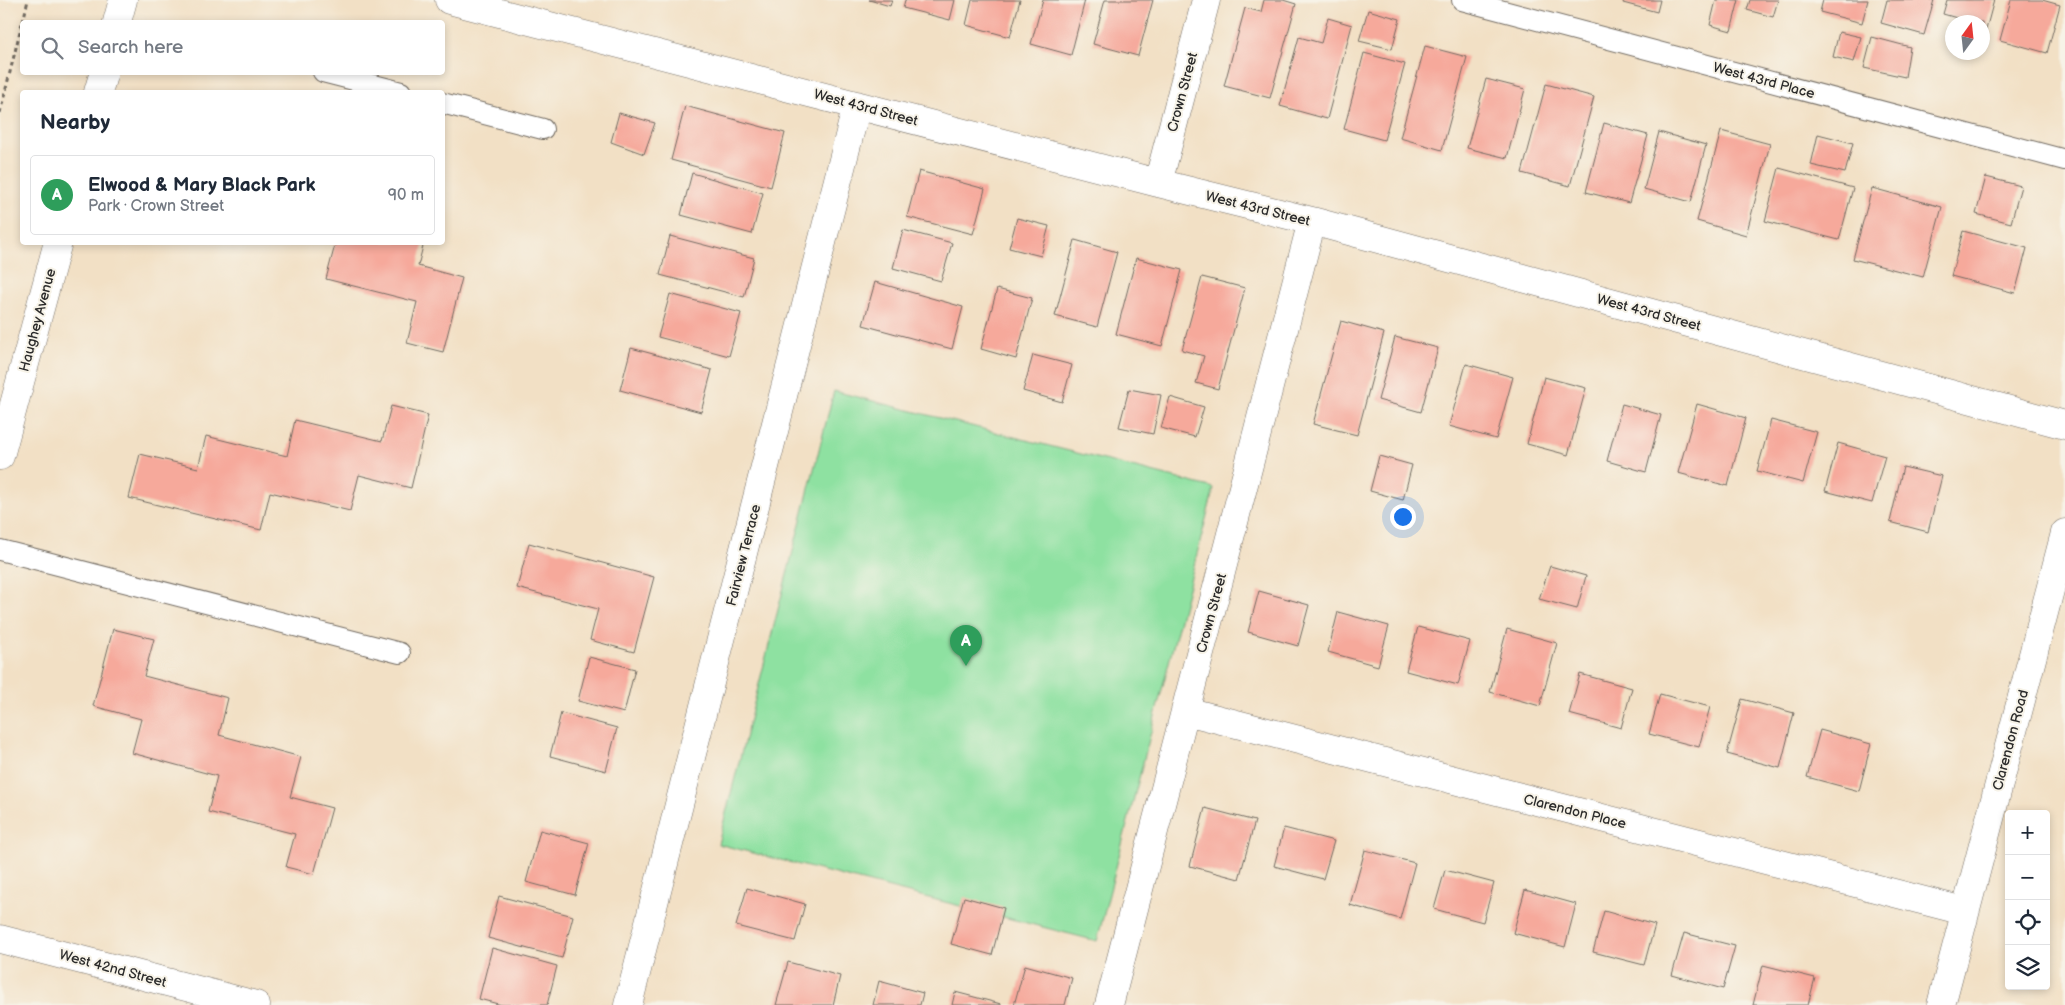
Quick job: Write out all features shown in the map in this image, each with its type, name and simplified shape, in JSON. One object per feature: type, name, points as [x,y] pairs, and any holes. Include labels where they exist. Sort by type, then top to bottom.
[{"type":"street","name":"West 43rd Street","points":[[449,0],[1312,221],[2065,425]]},
{"type":"street","name":"Crown Street","points":[[1158,183],[1206,0]]},
{"type":"street","points":[[99,90],[103,75]]},
{"type":"street","name":"Fairview Terrace","points":[[628,1005],[857,105]]},
{"type":"street","name":"Crown Street","points":[[1110,1005],[1312,221]]},
{"type":"street","name":"Haughey Avenue","points":[[0,456],[57,245]]},
{"type":"street","name":"Clarendon Road","points":[[1941,1005],[2065,533]]},
{"type":"street","name":"Clarendon Place","points":[[1186,711],[1964,912]]},
{"type":"street","name":"West 42nd Street","points":[[0,939],[256,1005]]},
{"type":"lane","name":"West 43rd Place","points":[[1462,0],[2065,160]]},
{"type":"lane","points":[[335,75],[393,90]]},
{"type":"lane","points":[[445,104],[543,129]]},
{"type":"lane","points":[[0,550],[400,653]]},
{"type":"path","points":[[24,20],[28,0]]},
{"type":"path","points":[[0,113],[20,35]]},
{"type":"green space","points":[[834,391],[1214,488],[1097,941],[718,844]]},
{"type":"building","points":[[869,0],[892,0],[890,6]]},
{"type":"building","points":[[905,0],[955,0],[950,20],[903,8]]},
{"type":"building","points":[[972,0],[1020,0],[1010,37],[966,25]]},
{"type":"building","points":[[1043,0],[1085,0],[1071,55],[1031,44]]},
{"type":"building","points":[[1105,0],[1153,0],[1138,56],[1093,44]]},
{"type":"building","points":[[1264,0],[1283,0],[1296,4],[1270,98],[1224,86],[1245,8],[1261,12]]},
{"type":"building","points":[[1624,0],[1660,0],[1657,12],[1623,3]]},
{"type":"building","points":[[1716,0],[1739,0],[1731,31],[1710,25]]},
{"type":"building","points":[[1750,0],[1778,0],[1773,17],[1747,10]]},
{"type":"building","points":[[1823,0],[1868,0],[1862,23],[1820,12]]},
{"type":"building","points":[[1887,0],[1934,0],[1924,35],[1881,23]]},
{"type":"building","points":[[1947,0],[1994,0],[1990,15],[1943,14]]},
{"type":"building","points":[[2011,0],[2042,0],[2060,5],[2047,53],[2000,40]]},
{"type":"building","points":[[1368,10],[1400,19],[1392,49],[1359,41]]},
{"type":"building","points":[[1328,18],[1352,25],[1327,119],[1280,106],[1299,37],[1321,43]]},
{"type":"building","points":[[1839,32],[1861,37],[1854,62],[1833,57]]},
{"type":"building","points":[[1872,37],[1910,47],[1905,77],[1864,68]]},
{"type":"building","points":[[1425,46],[1467,57],[1442,150],[1400,138]]},
{"type":"building","points":[[1364,53],[1405,64],[1384,140],[1344,129]]},
{"type":"building","points":[[1486,79],[1525,89],[1507,158],[1467,148]]},
{"type":"building","points":[[1546,84],[1594,97],[1570,186],[1522,173]]},
{"type":"building","points":[[685,106],[785,133],[771,187],[671,160]]},
{"type":"building","points":[[619,113],[655,123],[644,154],[611,142]]},
{"type":"building","points":[[1604,123],[1648,135],[1629,203],[1586,192]]},
{"type":"building","points":[[1721,131],[1770,144],[1746,235],[1697,221]]},
{"type":"building","points":[[1659,132],[1706,145],[1691,202],[1644,189]]},
{"type":"building","points":[[1818,134],[1853,143],[1845,173],[1811,165]]},
{"type":"building","points":[[1779,168],[1853,188],[1839,240],[1765,221]]},
{"type":"building","points":[[919,171],[985,189],[973,234],[907,217]]},
{"type":"building","points":[[692,173],[763,193],[752,234],[681,215]]},
{"type":"building","points":[[1986,177],[2021,186],[2011,223],[1976,214]]},
{"type":"building","points":[[1872,188],[1942,207],[1923,277],[1853,259]]},
{"type":"building","points":[[1017,218],[1049,226],[1041,256],[1009,248]]},
{"type":"building","points":[[903,230],[952,243],[941,281],[893,268]]},
{"type":"building","points":[[1963,231],[2027,248],[2015,293],[1951,276]]},
{"type":"building","points":[[670,236],[754,258],[744,297],[660,275]]},
{"type":"building","points":[[1075,240],[1117,252],[1097,327],[1055,316]]},
{"type":"building","points":[[335,245],[423,245],[418,266],[462,278],[443,352],[407,343],[417,302],[326,279]]},
{"type":"building","points":[[1136,258],[1182,270],[1162,346],[1116,334]]},
{"type":"building","points":[[1202,277],[1245,288],[1218,389],[1196,383],[1204,356],[1182,350]]},
{"type":"building","points":[[875,282],[963,307],[952,349],[863,325]]},
{"type":"building","points":[[997,289],[1032,298],[1016,359],[981,349]]},
{"type":"building","points":[[670,294],[741,313],[729,356],[658,337]]},
{"type":"building","points":[[1341,321],[1384,333],[1357,435],[1313,424]]},
{"type":"building","points":[[1395,337],[1438,348],[1421,412],[1378,400]]},
{"type":"building","points":[[631,348],[712,370],[701,412],[620,390]]},
{"type":"building","points":[[1033,355],[1072,365],[1062,402],[1023,391]]},
{"type":"building","points":[[1466,364],[1513,377],[1496,439],[1449,426]]},
{"type":"building","points":[[1544,377],[1586,388],[1568,455],[1527,444]]},
{"type":"building","points":[[1129,389],[1161,395],[1153,434],[1119,427]]},
{"type":"building","points":[[1170,397],[1204,407],[1195,437],[1161,428]]},
{"type":"building","points":[[1622,404],[1661,415],[1646,472],[1607,461]]},
{"type":"building","points":[[1697,404],[1746,418],[1728,486],[1678,473]]},
{"type":"building","points":[[391,406],[428,415],[411,488],[359,475],[350,511],[270,492],[261,530],[129,498],[140,454],[198,468],[206,436],[287,456],[295,420],[382,441]]},
{"type":"building","points":[[1771,420],[1817,432],[1803,483],[1757,471]]},
{"type":"building","points":[[1838,443],[1885,456],[1872,503],[1825,491]]},
{"type":"building","points":[[1379,456],[1412,465],[1403,500],[1370,491]]},
{"type":"building","points":[[1903,467],[1942,476],[1928,532],[1890,522]]},
{"type":"building","points":[[529,543],[654,577],[634,652],[590,640],[598,609],[517,588]]},
{"type":"building","points":[[1550,566],[1586,576],[1577,609],[1539,599]]},
{"type":"building","points":[[1259,591],[1309,605],[1298,646],[1248,632]]},
{"type":"building","points":[[1338,612],[1389,626],[1378,666],[1328,652]]},
{"type":"building","points":[[1418,627],[1470,641],[1458,685],[1406,671]]},
{"type":"building","points":[[113,629],[154,639],[144,676],[228,698],[219,735],[301,757],[290,797],[332,808],[314,874],[286,867],[295,834],[208,812],[217,776],[132,753],[141,719],[93,706]]},
{"type":"building","points":[[1507,629],[1557,643],[1540,706],[1490,692]]},
{"type":"building","points":[[589,657],[635,669],[624,713],[578,701]]},
{"type":"building","points":[[1580,674],[1632,688],[1621,728],[1569,714]]},
{"type":"building","points":[[1660,694],[1710,707],[1699,747],[1649,734]]},
{"type":"building","points":[[1742,699],[1794,713],[1780,768],[1727,754]]},
{"type":"building","points":[[561,713],[617,728],[606,771],[550,756]]},
{"type":"building","points":[[1820,730],[1871,744],[1859,791],[1807,777]]},
{"type":"building","points":[[1205,808],[1255,821],[1239,879],[1190,866]]},
{"type":"building","points":[[1284,828],[1334,841],[1323,879],[1274,866]]},
{"type":"building","points":[[540,830],[589,843],[575,895],[526,882]]},
{"type":"building","points":[[1365,850],[1415,863],[1400,919],[1350,905]]},
{"type":"building","points":[[1445,870],[1494,883],[1483,922],[1434,909]]},
{"type":"building","points":[[747,888],[805,904],[795,941],[736,926]]},
{"type":"building","points":[[1525,890],[1576,904],[1565,947],[1513,933]]},
{"type":"building","points":[[499,896],[573,916],[562,958],[488,938]]},
{"type":"building","points":[[964,897],[1004,908],[992,955],[951,944]]},
{"type":"building","points":[[1604,911],[1655,925],[1644,965],[1593,952]]},
{"type":"building","points":[[1684,933],[1735,946],[1723,989],[1672,975]]},
{"type":"building","points":[[492,948],[557,966],[547,1005],[502,1005],[479,999]]},
{"type":"building","points":[[788,962],[840,976],[833,1005],[776,1005]]},
{"type":"building","points":[[1025,965],[1072,978],[1065,1005],[1014,1005]]},
{"type":"building","points":[[1763,965],[1815,978],[1808,1005],[1753,1005]]},
{"type":"building","points":[[879,981],[923,993],[920,1005],[873,1005]]},
{"type":"building","points":[[955,992],[1001,1004],[1001,1005],[952,1005]]},
{"type":"place","name":"Elwood & Mary Black Park","points":[[966,666]]}]
